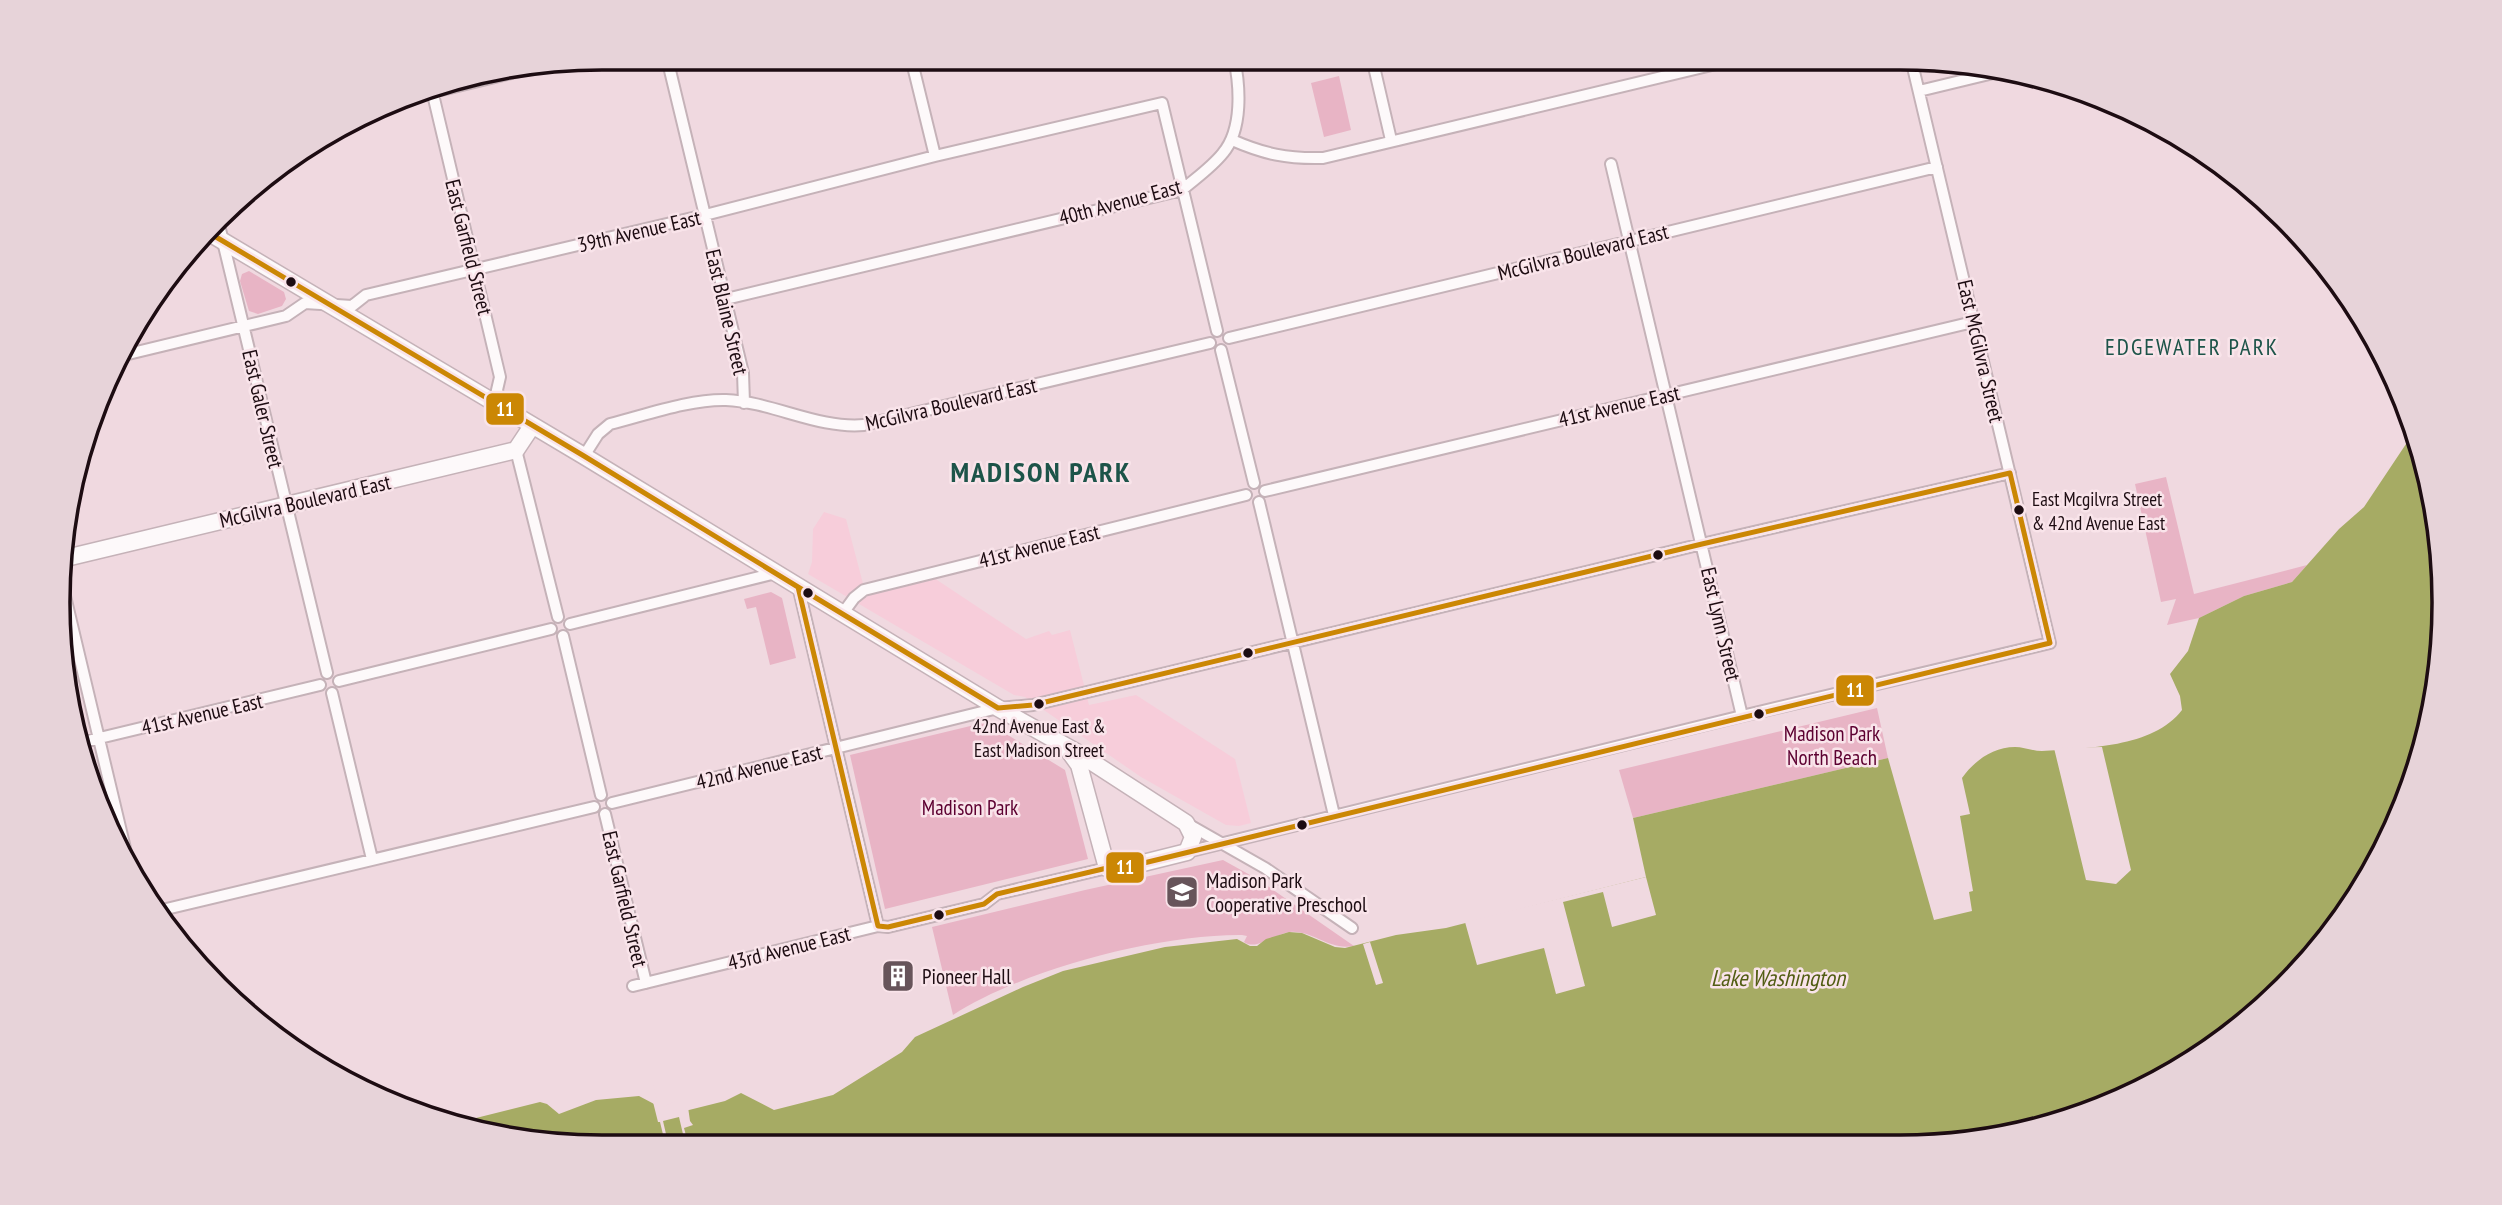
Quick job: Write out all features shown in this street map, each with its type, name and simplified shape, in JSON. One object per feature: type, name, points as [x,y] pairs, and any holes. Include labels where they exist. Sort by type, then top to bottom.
[{"type":"street","name":"East Blaine Street","points":[[670,70],[743,373],[744,403]]},
{"type":"street","points":[[914,70],[935,156]]},
{"type":"street","points":[[1235,70],[1237,101],[1232,140],[1257,151],[1297,159],[1323,158],[1690,70]]},
{"type":"street","points":[[1375,70],[1391,140]]},
{"type":"street","name":"East McGilvra Street","points":[[1914,70],[2050,643]]},
{"type":"street","points":[[1919,91],[1979,76]]},
{"type":"street","name":"East Garfield Street","points":[[433,97],[500,377],[497,390],[501,408]]},
{"type":"street","name":"39th Avenue East","points":[[132,353],[286,316],[305,303],[352,306],[366,295],[1162,103],[1182,190]]},
{"type":"street","name":"40th Avenue East","points":[[726,299],[1182,190],[1214,163],[1232,140]]},
{"type":"street","name":"East Lynn Street","points":[[1611,164],[1742,716]]},
{"type":"street","name":"McGilvra Boulevard East","points":[[1229,338],[1937,167]]},
{"type":"street","points":[[1182,190],[1217,331]]},
{"type":"street","name":"East Galer Street","points":[[218,234],[244,326],[327,673]]},
{"type":"street","points":[[219,234],[329,304],[1066,747],[1186,823],[1265,868],[1352,928]]},
{"type":"street","name":"41st Avenue East","points":[[1265,491],[1973,322]]},
{"type":"street","points":[[1217,331],[1224,331],[1229,338],[1229,344],[1221,350],[1214,349],[1210,343],[1210,336],[1217,331]]},
{"type":"street","name":"McGilvra Boulevard East","points":[[584,456],[598,434],[610,424],[704,401],[744,403],[847,427],[1210,343]]},
{"type":"street","points":[[1221,350],[1254,483]]},
{"type":"street","points":[[532,426],[516,450],[558,617]]},
{"type":"street","name":"McGilvra Boulevard East","points":[[72,556],[516,450]]},
{"type":"street","name":"42nd Avenue East","points":[[612,803],[998,708],[1033,705],[2010,473]]},
{"type":"street","points":[[1254,483],[1261,484],[1265,491],[1265,496],[1259,502],[1251,502],[1246,495],[1247,487],[1254,483]]},
{"type":"street","name":"41st Avenue East","points":[[843,613],[863,590],[1246,495]]},
{"type":"street","points":[[1259,502],[1334,816]]},
{"type":"street","points":[[570,624],[776,573]]},
{"type":"street","points":[[798,586],[878,926]]},
{"type":"street","points":[[558,617],[565,618],[570,624],[568,633],[563,636],[556,636],[551,629],[551,622],[558,617]]},
{"type":"street","points":[[70,619],[99,738],[111,805]]},
{"type":"street","points":[[339,681],[551,629]]},
{"type":"street","points":[[563,636],[601,795]]},
{"type":"street","name":"43rd Avenue East","points":[[633,986],[878,926],[888,927],[984,904],[996,894],[1107,868],[1115,870],[2050,643]]},
{"type":"street","points":[[327,673],[335,674],[339,681],[337,689],[332,693],[325,692],[320,685],[321,678],[327,673]]},
{"type":"street","name":"41st Avenue East","points":[[88,741],[320,685]]},
{"type":"street","points":[[332,693],[372,859]]},
{"type":"street","points":[[1066,747],[1079,765],[1107,868]]},
{"type":"street","points":[[1086,788],[1092,781],[1109,774]]},
{"type":"street","points":[[601,795],[608,797],[612,803],[610,811],[605,814],[598,813],[594,807],[595,800],[601,795]]},
{"type":"street","points":[[167,909],[594,807]]},
{"type":"street","name":"East Garfield Street","points":[[605,814],[646,983]]},
{"type":"street","points":[[1186,823],[1193,837],[1187,852]]},
{"type":"shaded area","points":[[824,512],[846,519],[866,595],[934,578],[1026,639],[1049,631],[1052,635],[1070,630],[1089,705],[1136,695],[1235,759],[1251,823],[1226,825],[1141,777],[1025,697],[1014,695],[808,574],[812,562],[813,529]]},
{"type":"green space","points":[[1339,76],[1351,130],[1324,137],[1311,83]]},
{"type":"green space","points":[[249,271],[284,292],[286,299],[282,306],[258,314],[249,311],[240,281],[242,274]]},
{"type":"green space","points":[[2166,477],[2194,594],[2307,565],[2292,582],[2244,596],[2199,618],[2167,625],[2176,599],[2161,602],[2135,484]]},
{"type":"green space","points":[[771,592],[782,598],[796,658],[770,665],[756,607],[747,609],[744,599]]},
{"type":"green space","name":"Madison Park North Beach","points":[[1877,708],[1888,758],[1633,818],[1619,770]]},
{"type":"green space","name":"Madison Park","points":[[987,722],[995,730],[1003,732],[1065,770],[1088,859],[885,909],[850,755]]},
{"type":"green space","points":[[1223,860],[1259,880],[1354,946],[1337,946],[1298,932],[1284,933],[1254,945],[1244,942],[1247,936],[1242,935],[1172,941],[1093,957],[1054,969],[982,998],[953,1015],[932,927]]},
{"type":"water","name":"Lake Washington","points":[[2407,442],[2422,499],[2427,533],[2431,568],[2431,637],[2422,706],[2414,740],[2404,774],[2377,838],[2361,869],[2322,927],[2300,954],[2251,1003],[2224,1025],[2166,1064],[2071,1107],[2003,1125],[1934,1134],[1900,1135],[602,1135],[533,1130],[473,1119],[540,1102],[559,1114],[596,1100],[639,1096],[673,1114],[725,1101],[741,1093],[774,1110],[833,1095],[902,1052],[915,1037],[1063,971],[1165,947],[1237,939],[1250,946],[1257,946],[1266,939],[1289,932],[1302,933],[1335,947],[1345,948],[1396,935],[1446,928],[1646,877],[1633,818],[1888,758],[1934,920],[1972,911],[1969,892],[1973,891],[1960,816],[1970,814],[1962,778],[1967,772],[1978,761],[1999,749],[2015,747],[2042,751],[2118,744],[2154,732],[2169,723],[2182,710],[2180,696],[2170,674],[2188,651],[2199,618],[2244,596],[2292,582],[2339,529],[2364,507]]},
{"type":"pier","points":[[2102,747],[2131,870],[2116,884],[2086,880],[2054,748]]},
{"type":"pier","points":[[1646,877],[1656,915],[1612,927],[1603,892],[1563,902],[1585,986],[1556,994],[1544,948],[1477,965],[1465,922]]},
{"type":"pier","points":[[1370,942],[1383,983],[1376,985],[1363,944]]},
{"type":"pier","points":[[668,1077],[676,1101],[663,1107],[673,1111],[688,1107],[693,1125],[684,1128],[686,1135],[683,1135],[679,1117],[663,1121],[666,1135],[663,1135],[652,1098],[658,1102],[653,1082]]},
{"type":"transit line","name":"11","points":[[216,237],[798,587]]},
{"type":"transit line","name":"11","points":[[2010,473],[2050,643],[1115,870],[1107,868],[997,894],[984,904],[888,927],[878,926],[798,587],[998,708],[1033,705],[2010,473]]},
{"type":"place","name":"East Mcgilvra Street & 42nd Avenue East","points":[[2019,510]]},
{"type":"place","name":"42nd Avenue East & East Madison Street","points":[[1039,704]]},
{"type":"place","name":"Madison Park Cooperative Preschool","points":[[1182,892]]},
{"type":"place","name":"Pioneer Hall","points":[[898,976]]},
{"type":"district","name":"EDGEWATER PARK","points":[[2192,346]]},
{"type":"district","name":"MADISON PARK","points":[[1041,471]]}]
